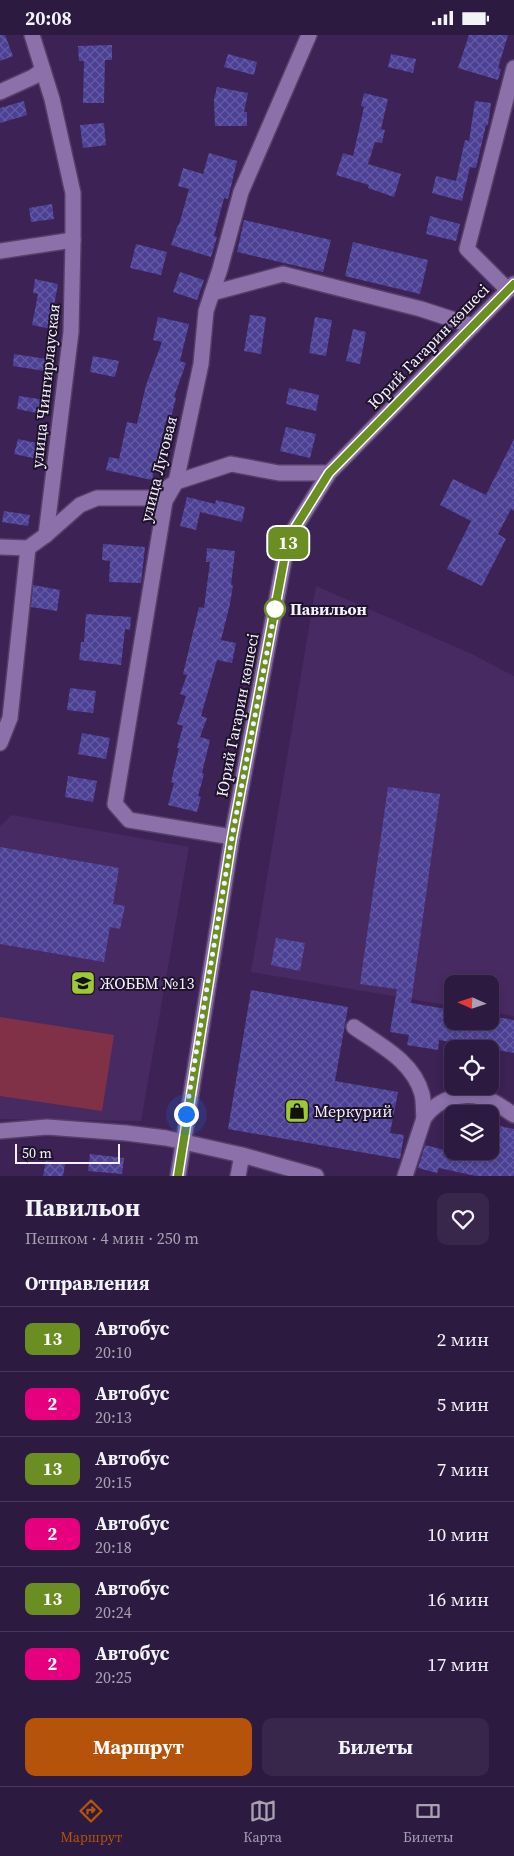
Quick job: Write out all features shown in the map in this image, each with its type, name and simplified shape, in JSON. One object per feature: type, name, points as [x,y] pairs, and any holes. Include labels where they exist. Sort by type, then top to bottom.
[{"type":"street","name":"улица Чингирлауская","points":[[32,35],[52,99],[73,193],[74,240],[71,332],[46,535]]},
{"type":"street","name":"улица Луговая","points":[[232,837],[129,820],[115,804],[165,501],[176,481],[200,364],[206,311],[220,269],[241,192],[309,35]]},
{"type":"street","points":[[511,287],[467,249],[512,85],[514,68]]},
{"type":"street","points":[[0,92],[33,77],[43,70]]},
{"type":"street","points":[[0,251],[74,240]]},
{"type":"street","points":[[212,293],[283,274],[421,309],[473,326]]},
{"type":"street","name":"Юрий Гагарин көшесі","points":[[178,1176],[184,1142],[186,1114],[232,837],[288,539],[329,473],[511,287]]},
{"type":"street","points":[[0,547],[28,548],[80,505],[97,498],[152,497],[176,481],[231,464],[279,473],[329,473]]},
{"type":"street","points":[[0,743],[10,718],[28,548]]},
{"type":"street","points":[[354,1027],[404,1062],[416,1080],[422,1095],[424,1118]]},
{"type":"street","points":[[405,1176],[424,1118],[429,1110],[441,1101],[464,1095],[491,1100],[514,1115]]},
{"type":"street","points":[[0,1131],[47,1127],[126,1133],[184,1142],[242,1155],[316,1176]]},
{"type":"street","points":[[238,1176],[242,1155]]},
{"type":"shaded area","points":[[316,586],[472,654],[514,676],[514,1016],[499,1014],[499,975],[444,975],[444,1005],[251,972]]},
{"type":"shaded area","name":"ЖОББМ №13","points":[[12,815],[189,847],[141,1121],[0,1119],[0,826]]},
{"type":"shaded area","points":[[0,1017],[114,1035],[102,1111],[0,1096]]},
{"type":"building","points":[[0,35],[5,35],[13,56],[0,61]]},
{"type":"building","points":[[469,35],[508,35],[498,68],[501,69],[498,80],[458,68]]},
{"type":"building","points":[[112,45],[112,60],[105,60],[104,103],[83,103],[84,61],[79,61],[78,46]]},
{"type":"building","points":[[228,54],[257,62],[254,75],[224,67]]},
{"type":"building","points":[[391,54],[416,59],[413,73],[388,67]]},
{"type":"building","points":[[217,87],[248,93],[244,112],[247,112],[247,126],[215,126],[214,100]]},
{"type":"building","points":[[364,93],[388,99],[381,129],[385,130],[382,143],[375,142],[368,164],[401,174],[394,197],[368,188],[369,185],[336,175],[343,153],[353,156],[364,107],[361,106]]},
{"type":"building","points":[[24,101],[27,115],[0,123],[0,108]]},
{"type":"building","points":[[475,101],[491,103],[488,125],[486,125],[476,168],[470,167],[462,201],[432,193],[436,176],[456,181],[465,140],[469,141]]},
{"type":"building","points":[[104,123],[106,145],[83,148],[80,125]]},
{"type":"building","points":[[209,153],[237,161],[228,199],[224,198],[214,236],[217,237],[211,257],[171,245],[189,189],[178,186],[183,168],[203,174]]},
{"type":"building","points":[[52,204],[54,219],[31,222],[29,208]]},
{"type":"building","points":[[430,216],[460,224],[456,241],[426,234]]},
{"type":"building","points":[[244,220],[331,240],[323,272],[237,252]]},
{"type":"building","points":[[353,242],[428,260],[420,294],[345,276]]},
{"type":"building","points":[[136,244],[167,252],[161,275],[130,268]]},
{"type":"building","points":[[180,272],[204,280],[197,300],[173,292]]},
{"type":"building","points":[[35,279],[58,284],[52,316],[59,318],[56,330],[32,325],[38,294],[33,293]]},
{"type":"building","points":[[250,315],[266,317],[261,354],[244,351]]},
{"type":"building","points":[[158,317],[189,324],[180,361],[186,363],[174,397],[176,398],[170,421],[166,421],[152,480],[106,470],[109,457],[119,459],[127,422],[137,424],[146,385],[162,342],[153,340]]},
{"type":"building","points":[[315,317],[332,320],[326,356],[309,353]]},
{"type":"building","points":[[353,329],[366,332],[360,364],[346,361]]},
{"type":"building","points":[[14,354],[53,360],[51,372],[13,366]]},
{"type":"building","points":[[93,356],[119,361],[115,377],[90,372]]},
{"type":"building","points":[[289,388],[319,395],[316,411],[286,404]]},
{"type":"building","points":[[19,396],[45,400],[42,414],[17,409]]},
{"type":"building","points":[[286,427],[316,434],[310,458],[280,451]]},
{"type":"building","points":[[18,439],[37,443],[33,458],[14,454]]},
{"type":"building","points":[[514,439],[514,511],[511,509],[498,534],[506,539],[482,586],[447,569],[471,521],[440,505],[453,479],[486,495]]},
{"type":"building","points":[[187,497],[215,504],[216,500],[245,507],[242,522],[200,512],[196,530],[180,526]]},
{"type":"building","points":[[4,511],[30,515],[28,526],[2,522]]},
{"type":"building","points":[[103,544],[145,547],[141,583],[109,582],[110,561],[102,560]]},
{"type":"building","points":[[207,548],[235,551],[231,585],[233,585],[221,640],[236,643],[232,663],[217,660],[201,716],[207,718],[200,737],[210,740],[202,773],[204,774],[198,796],[201,797],[197,812],[168,805],[174,783],[171,782],[179,748],[177,748],[183,726],[177,724],[186,696],[180,694],[187,675],[183,674],[199,607],[204,608],[210,562],[206,562]]},
{"type":"building","points":[[33,585],[60,590],[57,611],[31,607]]},
{"type":"building","points":[[86,614],[131,617],[130,630],[125,629],[121,665],[79,660],[81,642],[84,642]]},
{"type":"building","points":[[70,688],[96,691],[93,713],[67,710]]},
{"type":"building","points":[[82,733],[110,738],[106,759],[78,754]]},
{"type":"building","points":[[68,776],[97,781],[93,802],[65,797]]},
{"type":"building","points":[[388,787],[440,794],[411,1003],[444,1009],[444,1030],[499,1030],[499,1018],[514,1020],[514,1053],[499,1050],[499,1040],[439,1040],[438,1050],[407,1045],[409,1035],[390,1032],[397,989],[360,984]]},
{"type":"building","points":[[0,847],[119,868],[113,904],[125,906],[120,929],[110,927],[104,962],[0,944]]},
{"type":"building","points":[[276,938],[305,943],[300,971],[271,965]]},
{"type":"building","points":[[251,990],[348,1007],[335,1081],[398,1092],[390,1133],[404,1135],[400,1159],[228,1129]]},
{"type":"building","points":[[499,1126],[514,1129],[514,1176],[476,1176],[439,1168],[437,1173],[418,1168],[425,1145],[444,1150],[444,1160],[499,1160]]},
{"type":"building","points":[[90,1154],[124,1158],[122,1174],[88,1171]]},
{"type":"building","points":[[46,1161],[65,1164],[63,1176],[43,1176]]},
{"type":"bus line","name":"13","points":[[178,1176],[184,1142],[186,1114],[232,837],[288,539],[329,473],[514,284]]},
{"type":"place","name":"Павильон","points":[[275,609]]},
{"type":"place","name":"ЖОББМ №13","points":[[83,983]]},
{"type":"place","name":"Меркурий","points":[[297,1111]]},
{"type":"route","points":[[186,1114],[232,837],[276,605],[275,609]]}]
